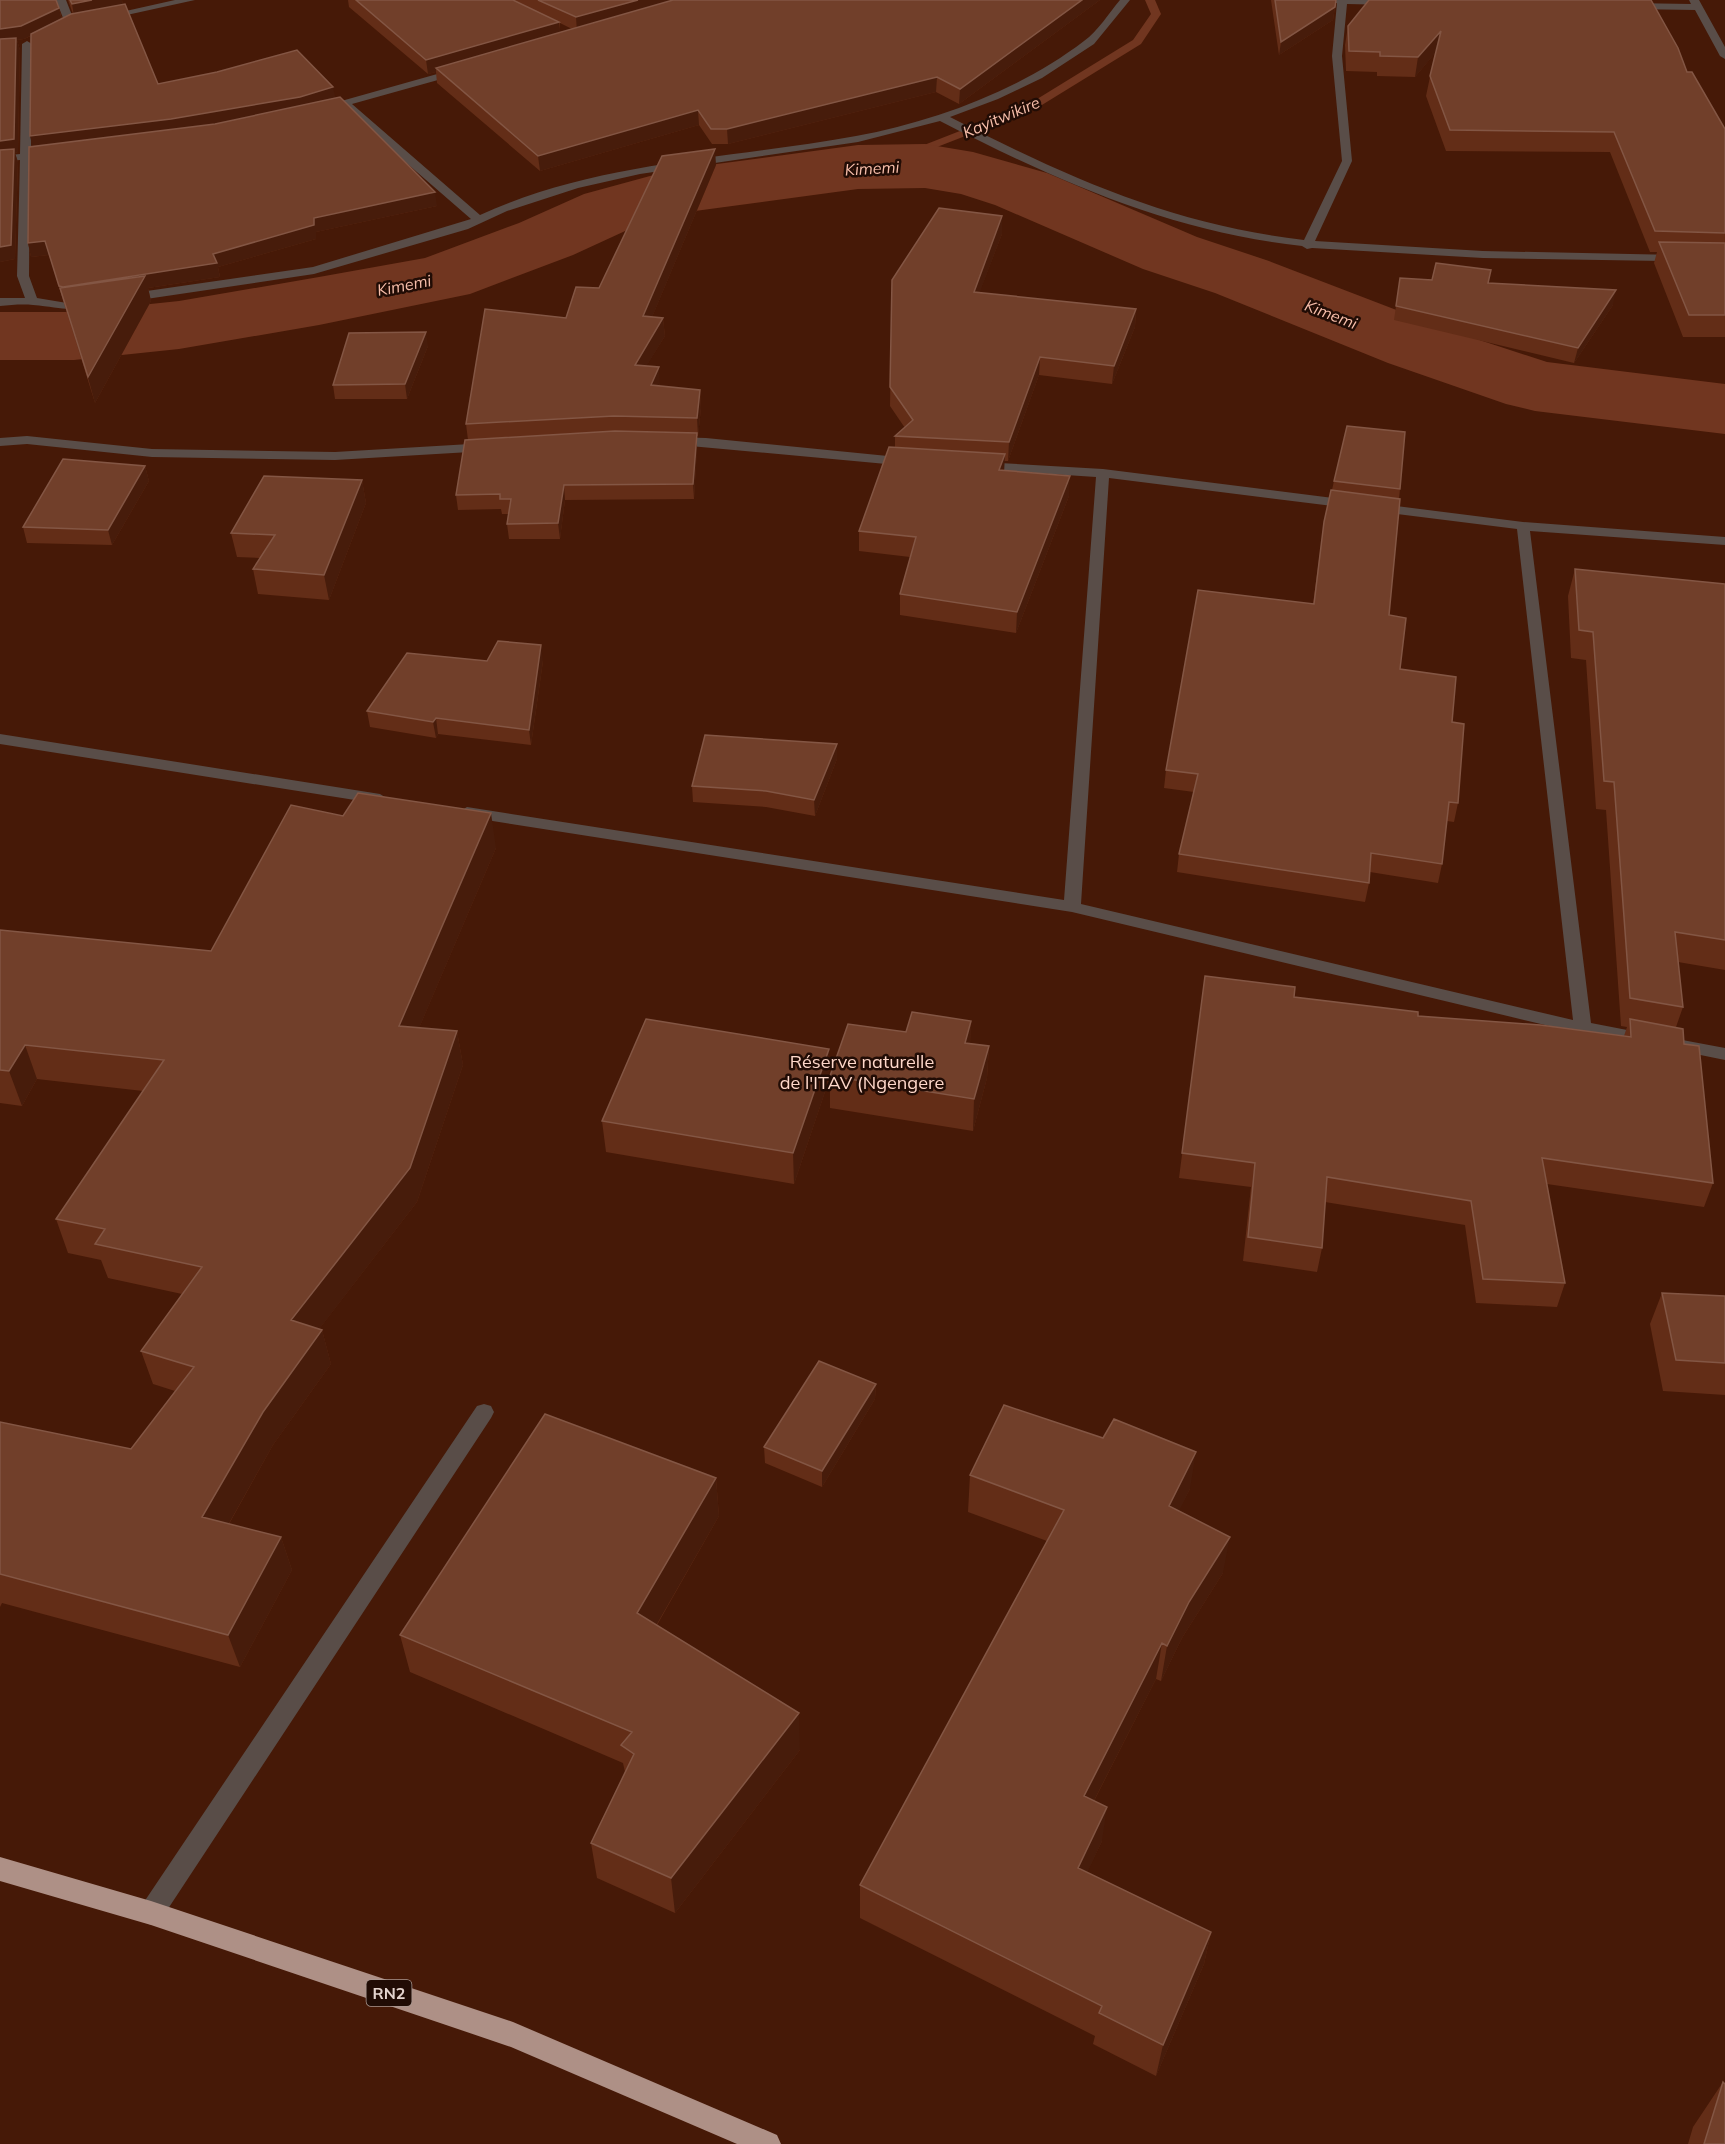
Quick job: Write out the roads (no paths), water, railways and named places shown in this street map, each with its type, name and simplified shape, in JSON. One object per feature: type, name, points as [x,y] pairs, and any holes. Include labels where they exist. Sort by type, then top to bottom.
[{"type":"highway","name":"RN2","points":[[0,1869],[151,1913],[513,2035],[768,2144]]},
{"type":"street","points":[[59,28],[76,22],[61,0]]},
{"type":"street","points":[[92,19],[190,0]]},
{"type":"street","points":[[0,302],[32,301],[67,307],[314,270],[464,227],[503,209],[575,185],[630,173],[858,139],[940,117],[994,97],[1038,76],[1090,42],[1125,0]]},
{"type":"street","points":[[1323,0],[1401,2]]},
{"type":"street","points":[[1308,246],[1347,161],[1337,56],[1342,0]]},
{"type":"street","points":[[1614,6],[1696,4],[1725,56]]},
{"type":"street","points":[[32,301],[23,276],[27,156],[22,44],[38,39]]},
{"type":"street","points":[[313,111],[467,69]]},
{"type":"street","points":[[345,104],[479,220]]},
{"type":"street","points":[[940,117],[1022,159],[1167,215],[1217,230],[1308,246],[1457,254],[1725,259]]},
{"type":"street","points":[[0,159],[61,152]]},
{"type":"street","points":[[0,442],[27,440],[152,453],[335,456],[499,447]]},
{"type":"street","points":[[661,441],[706,442],[926,463]]},
{"type":"street","points":[[961,465],[1102,473],[1523,526],[1725,541]]},
{"type":"street","points":[[1072,907],[1102,473]]},
{"type":"street","points":[[1523,526],[1583,1028]]},
{"type":"street","points":[[0,740],[400,802]]},
{"type":"street","points":[[448,809],[1072,907],[1583,1028],[1725,1054]]},
{"type":"street","points":[[151,1913],[484,1412]]},
{"type":"waterway","name":"Kayitwikire","points":[[879,165],[1033,106],[1137,42],[1156,14],[1150,0]]},
{"type":"waterway","name":"Kimemi","points":[[0,336],[74,336],[179,325],[319,301],[443,278],[546,239],[610,210],[672,192],[858,167],[925,166],[973,174],[1021,189],[1170,253],[1242,277],[1417,346],[1535,386],[1725,409]]},
{"type":"park label","name":"Réserve naturelle de l'ITAV (Ngengere","points":[[862,1072]]}]
